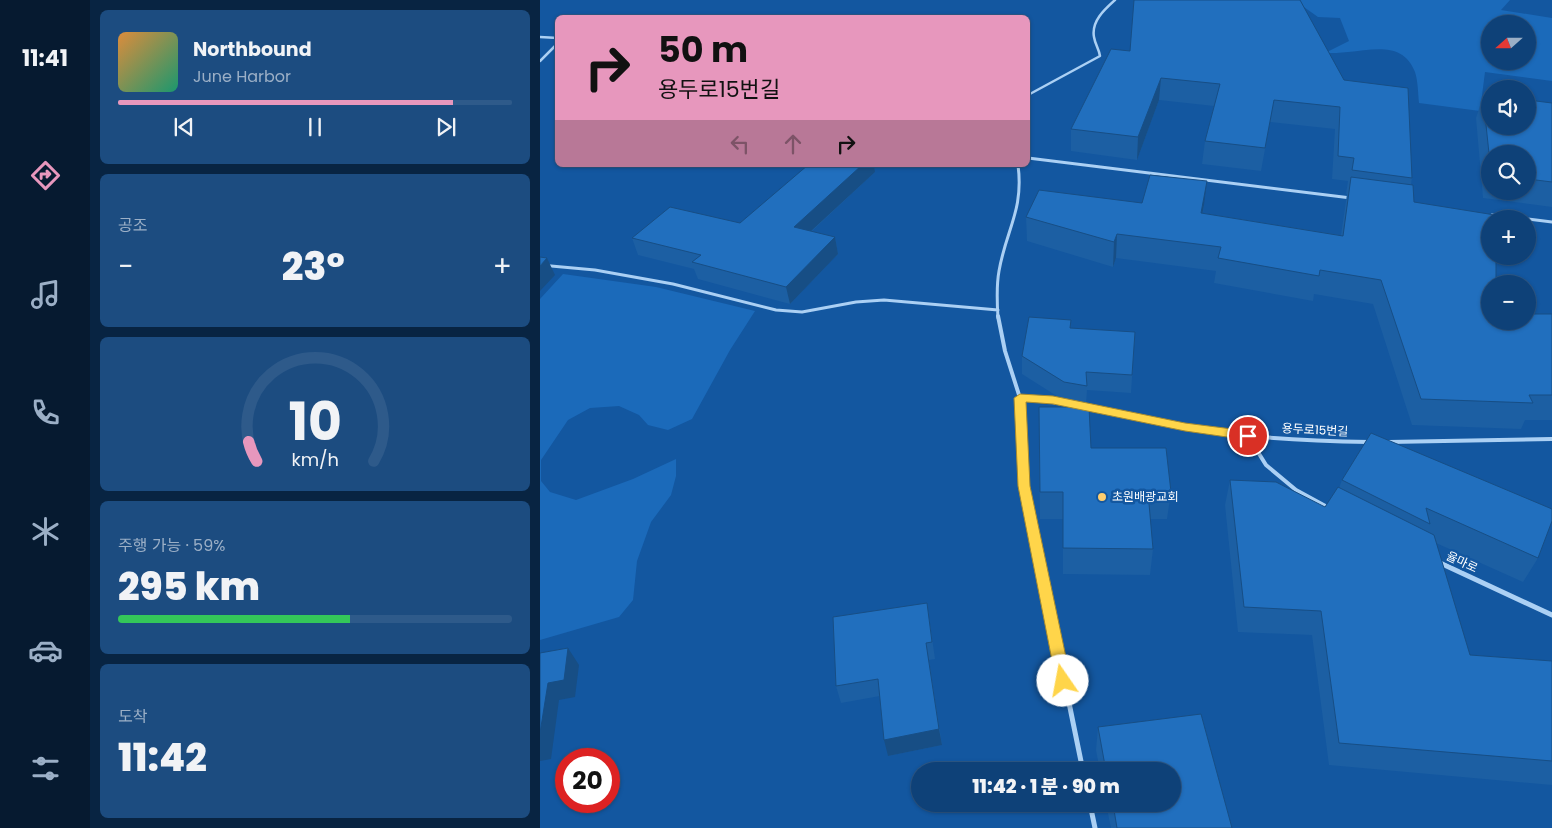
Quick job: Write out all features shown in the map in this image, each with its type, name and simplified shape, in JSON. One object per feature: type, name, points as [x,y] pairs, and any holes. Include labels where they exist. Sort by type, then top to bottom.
[{"type":"lane","points":[[1030,92],[1100,56],[1100,49],[1094,38],[1093,27],[1100,14],[1115,0]]},
{"type":"lane","points":[[540,37],[555,38]]},
{"type":"lane","points":[[540,60],[555,46]]},
{"type":"lane","points":[[1030,158],[1354,198]]},
{"type":"lane","points":[[1018,167],[1020,191],[1012,229],[999,271],[998,310],[1003,352],[1020,398],[1024,486],[1081,762]]},
{"type":"lane","points":[[1536,220],[1552,222]]},
{"type":"lane","points":[[540,265],[595,270],[673,284],[776,310],[802,312],[856,302],[884,300],[998,310]]},
{"type":"lane","name":"용두로15번길","points":[[1020,398],[1053,400],[1185,427],[1248,436],[1309,441],[1372,442]]},
{"type":"lane","points":[[1248,436],[1266,465],[1296,490],[1338,512]]},
{"type":"lane","points":[[1382,442],[1552,440]]},
{"type":"lane","name":"율마로","points":[[1431,559],[1552,615]]},
{"type":"lane","points":[[1092,812],[1095,828]]},
{"type":"shaded area","points":[[1294,0],[1510,0],[1501,10],[1533,15],[1481,15],[1481,70],[1536,70],[1536,15],[1552,18],[1552,81],[1485,72],[1484,80],[1481,80],[1480,111],[1419,103],[1415,72],[1410,62],[1403,56],[1395,52],[1377,49],[1325,53],[1349,41],[1340,18],[1318,17]]},
{"type":"shaded area","points":[[563,274],[656,287],[755,311],[730,350],[692,419],[668,430],[648,425],[639,415],[619,406],[590,408],[568,420],[541,460],[541,481],[550,492],[576,500],[633,479],[676,459],[676,476],[671,495],[651,522],[637,561],[633,600],[619,617],[540,640],[540,299]]},
{"type":"building","points":[[1134,0],[1300,0],[1344,80],[1408,88],[1412,178],[1352,170],[1354,158],[1338,156],[1340,107],[1274,100],[1265,148],[1205,141],[1220,84],[1161,78],[1138,137],[1071,129],[1111,49],[1130,51]]},
{"type":"building","points":[[1536,101],[1552,103],[1552,182],[1536,180],[1536,145],[1488,145],[1487,135],[1536,135]]},
{"type":"building","points":[[806,167],[860,167],[794,227],[835,237],[786,287],[692,262],[701,255],[632,238],[670,207],[740,223]]},
{"type":"building","points":[[1150,175],[1207,181],[1201,213],[1343,236],[1351,177],[1413,185],[1414,202],[1481,213],[1481,265],[1496,265],[1496,275],[1481,275],[1481,330],[1536,330],[1536,314],[1552,314],[1552,395],[1529,395],[1533,403],[1421,399],[1381,280],[1320,270],[1319,276],[1218,258],[1221,247],[1117,234],[1114,242],[1026,217],[1039,190],[1142,203]]},
{"type":"building","points":[[540,257],[547,258],[540,266]]},
{"type":"building","points":[[1029,317],[1071,320],[1070,328],[1135,332],[1132,375],[1086,372],[1087,386],[1064,382],[1022,356]]},
{"type":"building","points":[[1039,407],[1089,407],[1091,448],[1166,448],[1171,492],[1148,492],[1153,549],[1063,548],[1063,492],[1040,492]]},
{"type":"building","points":[[1371,433],[1552,509],[1552,521],[1538,558],[1426,508],[1430,524],[1342,480]]},
{"type":"building","points":[[1230,480],[1276,482],[1325,507],[1338,487],[1434,535],[1470,655],[1552,661],[1552,761],[1339,743],[1321,611],[1244,607]]},
{"type":"building","points":[[927,603],[932,642],[926,643],[939,729],[884,740],[878,679],[836,686],[833,617]]},
{"type":"building","points":[[568,648],[564,680],[548,683],[540,733],[540,653]]},
{"type":"building","points":[[1201,714],[1232,828],[1117,828],[1114,812],[1181,812],[1181,762],[1104,762],[1098,727]]},
{"type":"place","name":"초원배광교회","points":[[1102,497]]},
{"type":"route","points":[[1063,681],[1024,486],[1020,398],[1053,400],[1185,427],[1248,436]]}]
